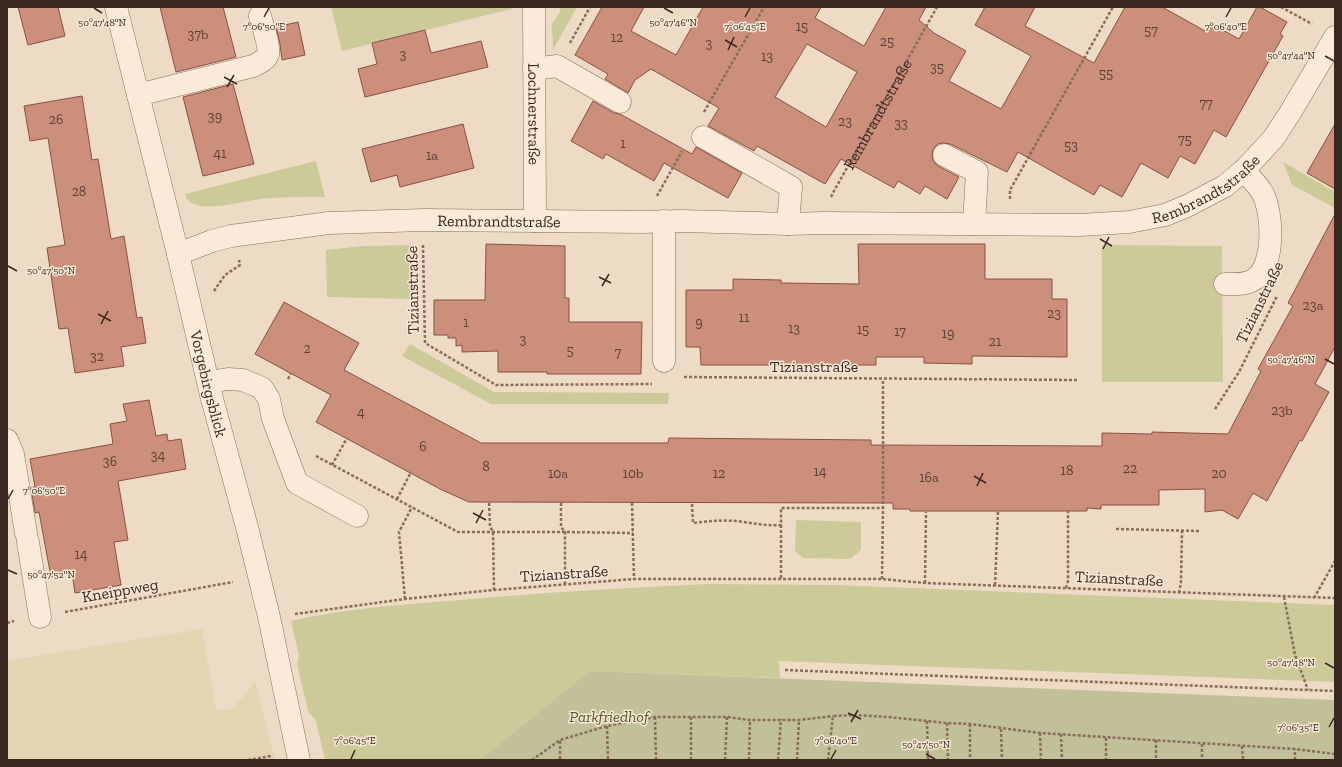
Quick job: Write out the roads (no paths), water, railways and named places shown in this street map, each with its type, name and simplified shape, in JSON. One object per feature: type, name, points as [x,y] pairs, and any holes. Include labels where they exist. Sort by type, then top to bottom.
[{"type":"street","name":"Vorgebirgsblick","points":[[116,7],[269,617],[299,760]]},
{"type":"street","name":"Lochnerstraße","points":[[534,7],[535,220]]},
{"type":"street","points":[[138,94],[254,66],[260,63],[268,54],[268,49],[260,16]]},
{"type":"street","name":"Rembrandtstraße","points":[[178,254],[212,241],[231,236],[329,223],[424,220],[535,220],[788,224],[1080,225],[1129,222],[1165,215],[1187,206],[1225,186],[1244,170],[1273,139],[1335,37]]},
{"type":"street","points":[[534,69],[557,66],[620,102]]},
{"type":"street","points":[[703,137],[791,187],[788,224]]},
{"type":"street","points":[[944,155],[977,172],[974,224]]},
{"type":"street","points":[[1226,284],[1241,284],[1255,279],[1264,270],[1268,259],[1270,219],[1263,194],[1244,170]]},
{"type":"street","points":[[664,221],[664,361]]},
{"type":"street","points":[[209,382],[228,379],[243,380],[262,388],[268,399],[273,419],[297,484],[357,516]]},
{"type":"street","points":[[7,440],[13,454],[40,617]]},
{"type":"park label","name":"Parkfriedhof","points":[[609,716]]}]
